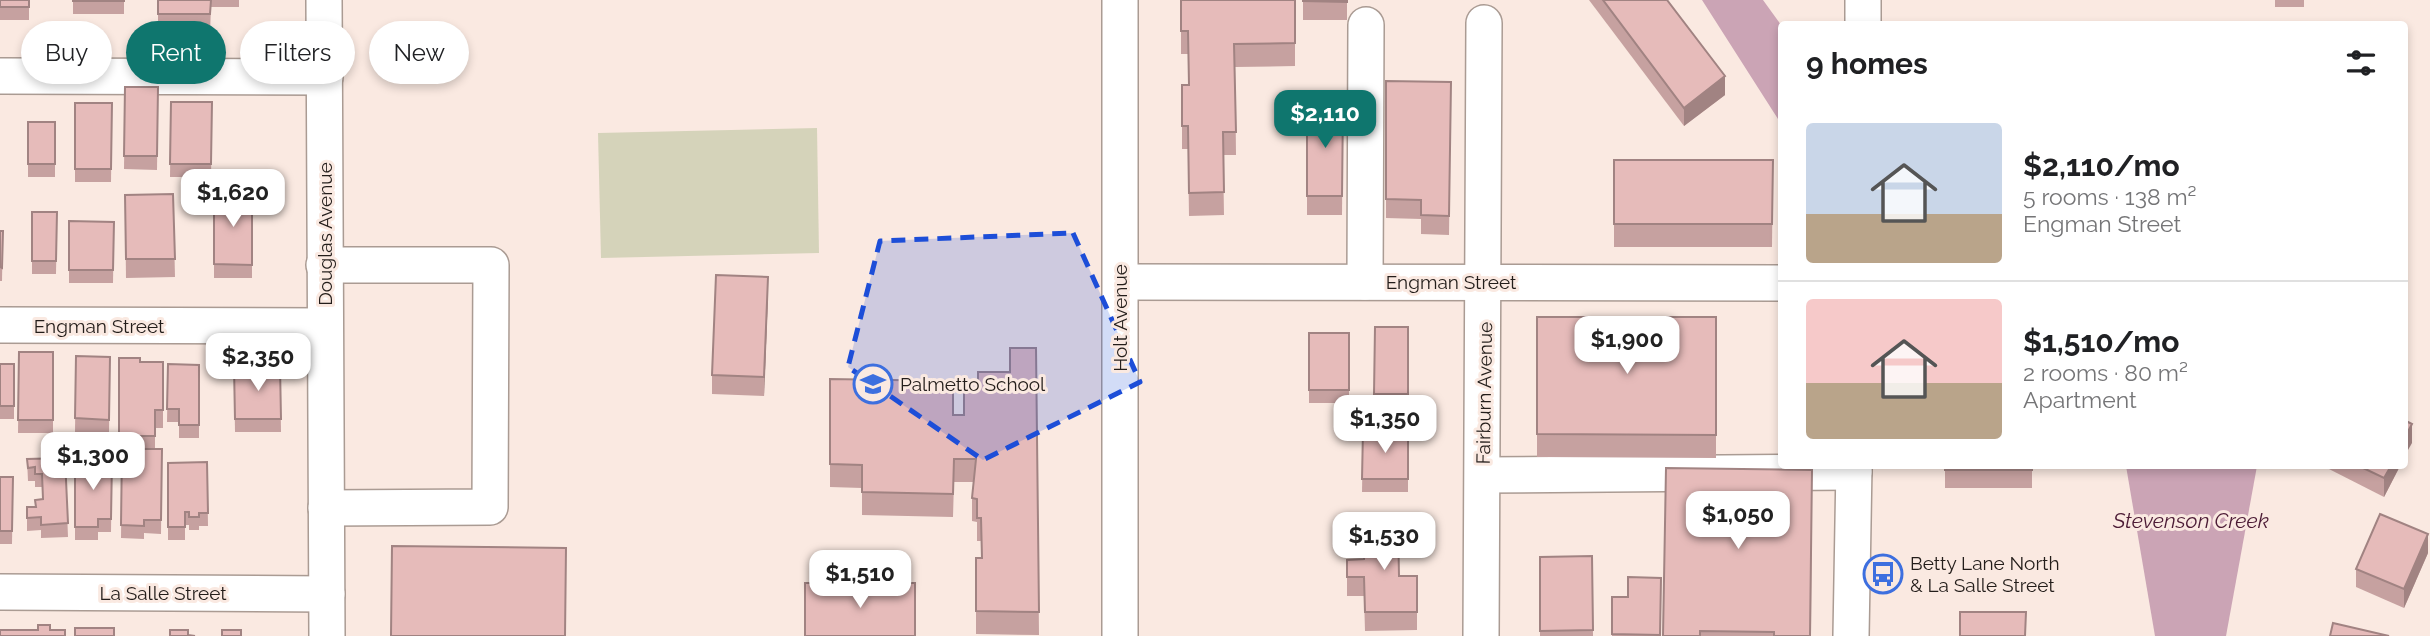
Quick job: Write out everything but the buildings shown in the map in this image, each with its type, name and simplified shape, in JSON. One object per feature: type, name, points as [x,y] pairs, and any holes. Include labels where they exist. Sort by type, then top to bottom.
[{"type":"street","name":"Douglas Avenue","points":[[324,0],[324,21]]},
{"type":"street","name":"Holt Avenue","points":[[1120,0],[1120,636]]},
{"type":"street","points":[[1863,0],[1863,21]]},
{"type":"street","name":"Fairburn Avenue","points":[[1481,636],[1485,282],[1484,23]]},
{"type":"street","points":[[1365,282],[1366,25]]},
{"type":"street","points":[[0,76],[240,77]]},
{"type":"street","name":"Douglas Avenue","points":[[325,84],[327,636]]},
{"type":"street","points":[[324,265],[491,265],[490,507],[326,508]]},
{"type":"street","name":"Engman Street","points":[[1121,282],[1778,283]]},
{"type":"street","name":"Engman Street","points":[[0,325],[325,326]]},
{"type":"street","points":[[1483,475],[1854,469],[1851,636]]},
{"type":"street","name":"La Salle Street","points":[[0,592],[327,594]]},
{"type":"highlighted area","points":[[1073,233],[1140,382],[983,460],[848,367],[880,241]]},
{"type":"shaded area","points":[[817,128],[819,253],[601,258],[598,133]]},
{"type":"water","points":[[1702,0],[1763,0],[1778,21],[1778,119]]},
{"type":"water","name":"Stevenson Creek","points":[[2127,469],[2256,469],[2226,636],[2155,636]]},
{"type":"place","name":"Palmetto School","points":[[873,384]]},
{"type":"place","name":"Betty Lane North & La Salle Street","points":[[1883,574]]}]
